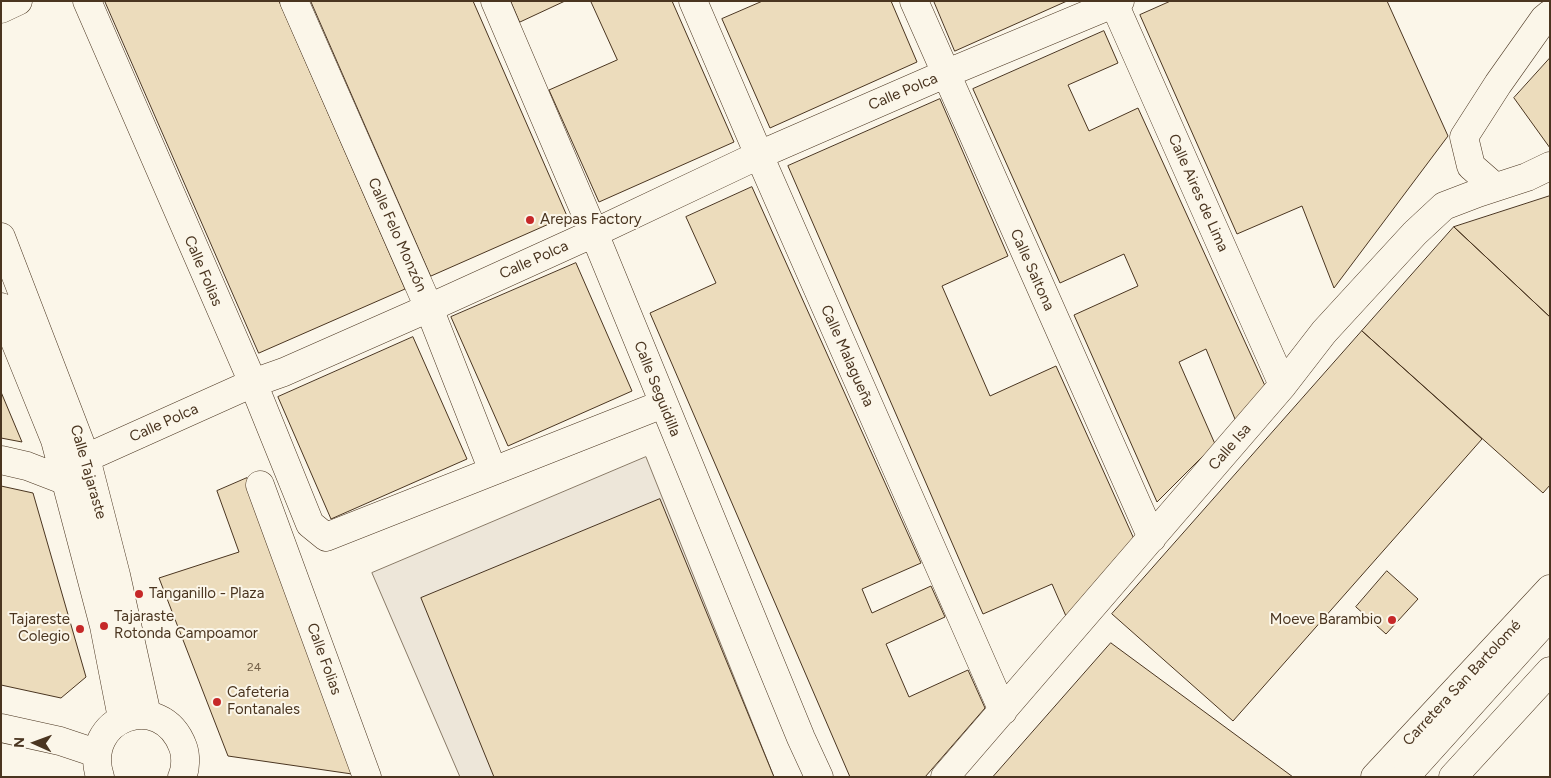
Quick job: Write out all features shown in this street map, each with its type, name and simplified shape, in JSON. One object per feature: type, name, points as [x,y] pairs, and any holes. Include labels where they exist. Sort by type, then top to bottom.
[{"type":"street","points":[[1,9],[18,1]]},
{"type":"street","name":"Calle Folias","points":[[87,1],[253,383],[310,524],[326,537],[493,471]]},
{"type":"street","name":"Calle Felo Monzón","points":[[294,1],[428,308],[493,471]]},
{"type":"street","name":"Calle Seguidilla","points":[[495,1],[594,233],[801,738],[819,777]]},
{"type":"street","name":"Calle Malagueña","points":[[693,1],[758,155],[1003,711]]},
{"type":"street","name":"Calle Saltona","points":[[914,1],[1152,538]]},
{"type":"street","name":"Calle Polca","points":[[86,458],[253,383],[284,372],[428,308],[594,233],[758,155],[1115,2]]},
{"type":"street","name":"Calle Aires de Lima","points":[[1115,2],[1283,385]]},
{"type":"street","points":[[1495,187],[1471,166],[1464,137],[1498,84],[1544,19],[1550,14]]},
{"type":"street","name":"Calle Isa","points":[[944,777],[1283,385],[1324,332],[1415,233],[1444,206],[1527,177],[1550,166]]},
{"type":"street","name":"Calle Tajaraste","points":[[1,237],[86,458],[116,575],[135,716]]},
{"type":"street","name":"Calle Tajaraste","points":[[1,307],[55,440],[106,635],[135,716]]},
{"type":"street","points":[[493,471],[663,404]]},
{"type":"street","points":[[1,460],[27,466],[66,481]]},
{"type":"street","name":"Calle Folias","points":[[260,484],[367,777]]},
{"type":"street","name":"Carretera San Bartolomé","points":[[1374,777],[1550,590]]},
{"type":"street","points":[[1471,703],[1550,599]]},
{"type":"street","name":"Carretera San Bartolomé","points":[[1404,777],[1550,616]]},
{"type":"street","points":[[1425,777],[1550,638]]},
{"type":"street","points":[[1453,777],[1550,671]]},
{"type":"street","points":[[1,728],[60,741],[98,765],[101,740],[110,727],[135,716],[168,723],[178,735],[185,752],[189,775]]},
{"type":"shaded area","points":[[646,457],[774,777],[460,777],[372,573]]},
{"type":"building","points":[[105,1],[279,1],[405,289],[259,353]]},
{"type":"building","points":[[311,1],[473,1],[567,216],[431,276]]},
{"type":"building","points":[[511,1],[565,1],[520,22]]},
{"type":"building","points":[[591,1],[672,1],[734,142],[599,202],[549,90],[617,60]]},
{"type":"building","points":[[763,1],[891,1],[917,62],[770,128],[722,19]]},
{"type":"building","points":[[934,1],[1067,1],[955,51]]},
{"type":"building","points":[[1171,1],[1387,1],[1448,136],[1334,288],[1302,206],[1237,234],[1140,15]]},
{"type":"building","points":[[1104,31],[1118,63],[1068,85],[1089,131],[1138,108],[1266,388],[1235,419],[1206,349],[1179,362],[1215,444],[1157,502],[1074,315],[1138,286],[1124,254],[1060,283],[973,89]]},
{"type":"building","points":[[1550,58],[1550,148],[1514,98]]},
{"type":"building","points":[[940,99],[1008,256],[942,286],[990,396],[1056,366],[1134,539],[1069,623],[1052,584],[983,614],[788,166]]},
{"type":"building","points":[[752,187],[921,563],[862,589],[872,613],[931,586],[945,617],[886,644],[909,697],[968,670],[985,708],[925,777],[850,777],[650,313],[716,283],[686,217]]},
{"type":"building","points":[[1550,196],[1550,317],[1454,227]]},
{"type":"building","points":[[1454,227],[1550,317],[1550,485],[1543,493],[1362,331]]},
{"type":"building","points":[[576,263],[632,391],[508,446],[451,317]]},
{"type":"building","points":[[1362,331],[1482,439],[1233,721],[1112,614]]},
{"type":"building","points":[[413,337],[467,459],[331,519],[278,397]]},
{"type":"building","points":[[1,392],[22,442],[1,438]]},
{"type":"building","points":[[247,478],[352,774],[228,756],[159,578],[239,552],[217,491]]},
{"type":"building","points":[[1,486],[33,493],[86,677],[61,698],[1,685]]},
{"type":"building","points":[[660,499],[774,777],[494,777],[421,598]]},
{"type":"building","points":[[1387,571],[1418,599],[1386,634],[1356,607]]},
{"type":"building","points":[[1111,643],[1293,777],[993,777]]},
{"type":"place","name":"Arepas Factory","points":[[530,220]]},
{"type":"place","name":"Tanganillo - Plaza","points":[[139,594]]},
{"type":"place","name":"Moeve Barambio","points":[[1392,620]]},
{"type":"place","name":"Tajaraste Rotonda Campoamor","points":[[104,626]]},
{"type":"place","name":"Tajareste Colegio","points":[[80,629]]},
{"type":"place","name":"Cafeteria Fontanales","points":[[217,702]]}]
